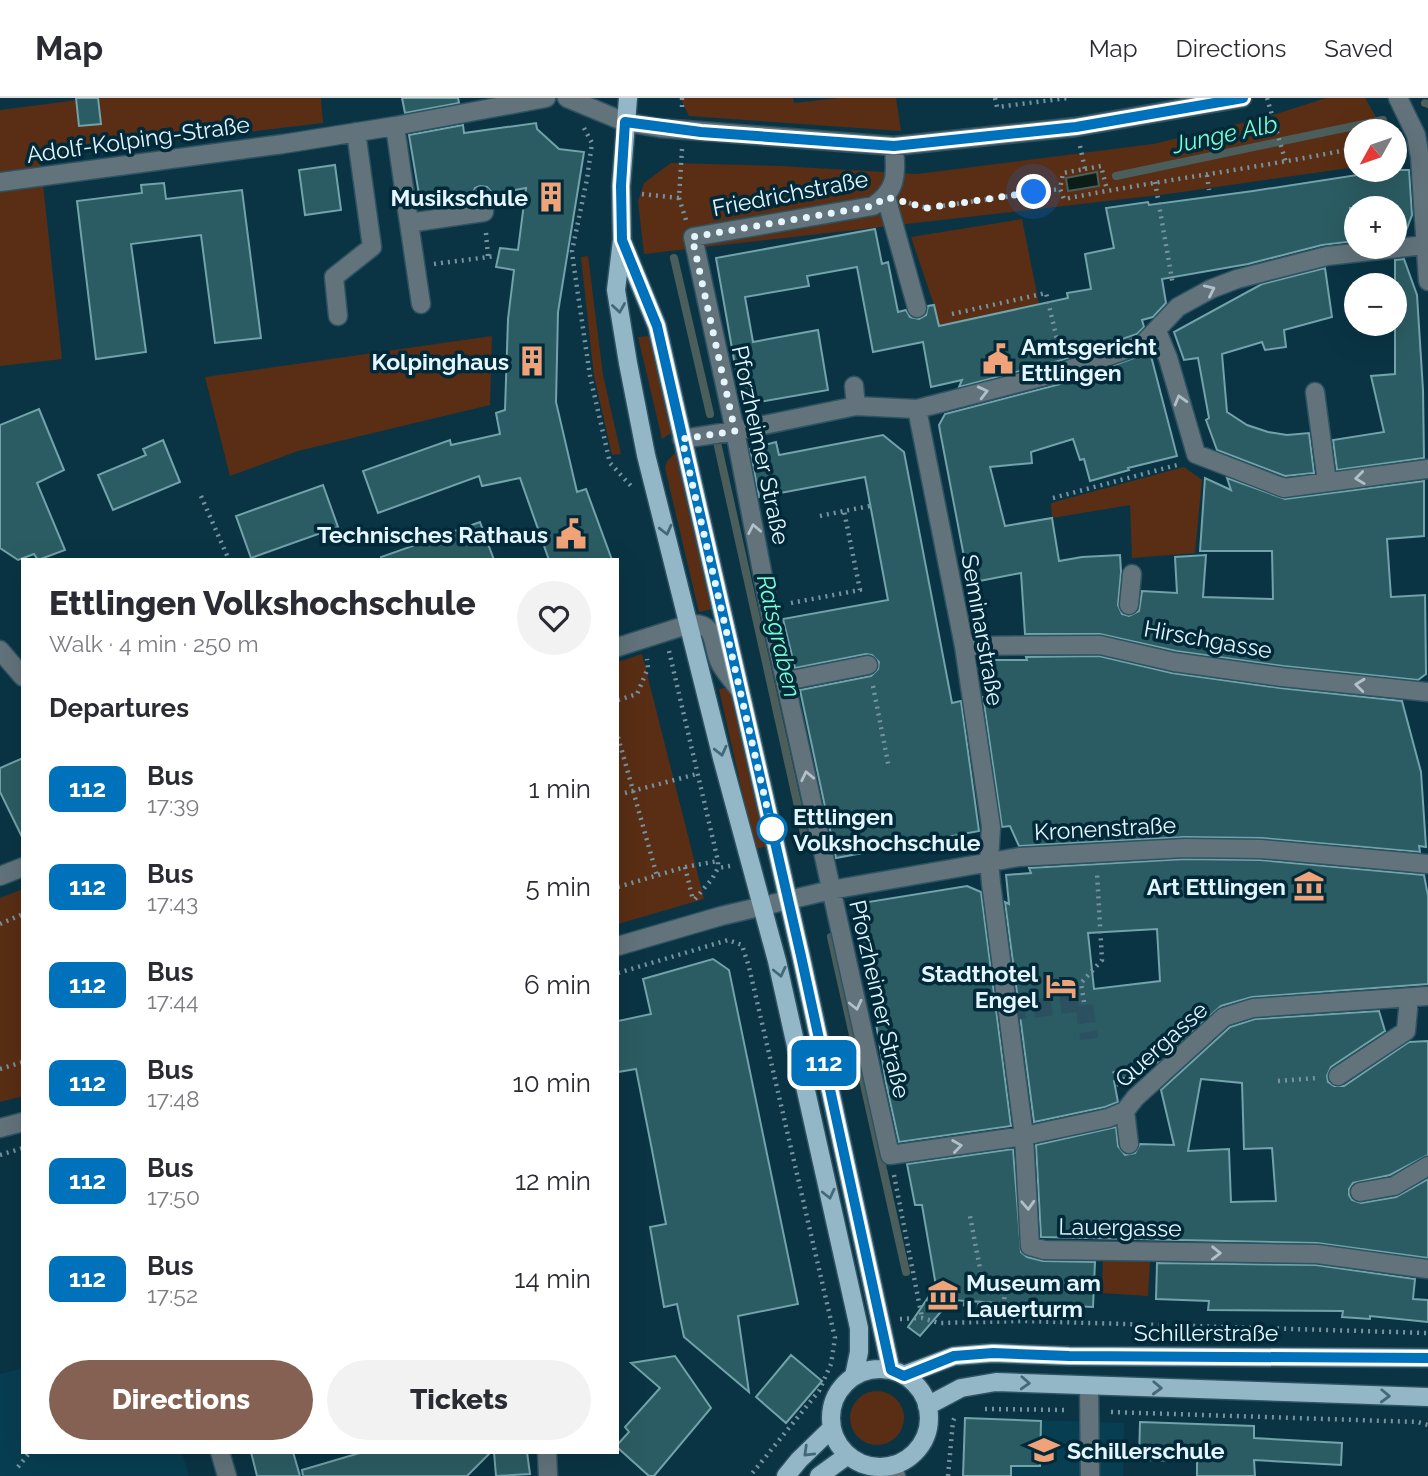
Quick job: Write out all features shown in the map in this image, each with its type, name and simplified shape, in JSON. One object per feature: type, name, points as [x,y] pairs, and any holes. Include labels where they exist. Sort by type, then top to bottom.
[{"type":"main road","points":[[628,98],[621,198],[622,240],[616,290],[628,363],[646,455],[722,758],[763,906],[859,1328],[859,1352],[854,1376]]},
{"type":"main road","points":[[622,240],[659,325],[682,439],[720,585],[740,691],[787,901],[898,1373]]},
{"type":"main road","name":"Schillerstraße","points":[[898,1373],[954,1356],[993,1353],[1428,1358]]},
{"type":"main road","points":[[873,1369],[898,1373],[919,1388],[929,1418],[923,1441],[894,1471],[869,1465],[848,1455],[838,1444],[831,1429],[831,1410],[840,1389],[854,1376],[873,1369]]},
{"type":"main road","points":[[927,1406],[961,1388],[996,1382],[1428,1397]]},
{"type":"main road","points":[[786,1476],[831,1429]]},
{"type":"main road","points":[[819,1476],[848,1455]]},
{"type":"street","points":[[338,316],[334,277],[372,247],[356,132],[546,98]]},
{"type":"street","name":"Friedrichstraße","points":[[567,98],[625,122],[684,130],[894,146],[1076,127],[1242,98]]},
{"type":"street","points":[[1398,98],[1416,135],[1420,157],[1428,281]]},
{"type":"street","points":[[395,126],[421,304]]},
{"type":"street","name":"Adolf-Kolping-Straße","points":[[0,182],[356,132]]},
{"type":"street","name":"Friedrichstraße","points":[[692,237],[873,206],[892,190],[894,146]]},
{"type":"street","points":[[409,223],[484,212],[482,197]]},
{"type":"street","points":[[886,197],[917,308]]},
{"type":"street","name":"Pforzheimer Straße","points":[[692,237],[735,431],[769,608],[890,1154]]},
{"type":"street","points":[[682,439],[856,406],[917,409],[1065,371],[1143,344],[1178,307],[1235,273],[1296,256],[1327,256],[1425,245]]},
{"type":"street","points":[[1157,331],[1168,358],[1196,454],[1284,488],[1428,469]]},
{"type":"street","points":[[854,386],[856,406]]},
{"type":"street","points":[[1315,392],[1327,482]]},
{"type":"street","name":"Seminarstraße","points":[[917,409],[964,646],[991,827],[989,861]]},
{"type":"street","points":[[1129,605],[1132,574]]},
{"type":"street","points":[[619,647],[700,623],[712,634],[719,662],[740,691]]},
{"type":"street","name":"Hirschgasse","points":[[964,646],[1126,644],[1174,662],[1282,671],[1428,692]]},
{"type":"street","points":[[0,650],[21,675]]},
{"type":"street","points":[[786,681],[868,665]]},
{"type":"street","name":"Kronenstraße","points":[[619,946],[718,917],[831,890],[1018,857],[1185,848],[1261,849],[1428,864]]},
{"type":"street","name":"Lauergasse","points":[[989,861],[1024,1136],[1030,1245],[1044,1250],[1317,1254],[1428,1269]]},
{"type":"street","points":[[0,876],[21,868]]},
{"type":"street","name":"Quergasse","points":[[890,1154],[1024,1136],[1108,1118],[1125,1111],[1135,1098],[1224,1017],[1253,1008],[1428,996]]},
{"type":"street","points":[[1338,1076],[1406,1031],[1409,999]]},
{"type":"street","points":[[1125,1111],[1129,1144]]},
{"type":"street","points":[[0,1128],[21,1123]]},
{"type":"street","points":[[1360,1192],[1394,1185],[1428,1166]]},
{"type":"street","points":[[1089,1386],[1090,1476]]},
{"type":"street","points":[[220,1454],[226,1476]]},
{"type":"street","points":[[547,1454],[548,1476]]},
{"type":"path","points":[[995,98],[997,107],[1067,98]]},
{"type":"path","points":[[1267,98],[1286,163]]},
{"type":"path","points":[[684,130],[679,198],[692,237]]},
{"type":"path","points":[[1064,199],[1155,182],[1286,163],[1344,151]]},
{"type":"path","points":[[1085,169],[1101,166],[1107,191]]},
{"type":"path","points":[[1207,174],[1209,190]]},
{"type":"path","points":[[1155,182],[1178,307]]},
{"type":"path","points":[[886,197],[927,208],[1060,188]]},
{"type":"path","points":[[415,266],[496,256]]},
{"type":"path","points":[[952,314],[1046,293],[1065,371]]},
{"type":"path","points":[[1053,498],[1181,464],[1196,454]]},
{"type":"path","points":[[201,496],[228,558]]},
{"type":"path","points":[[820,516],[870,506]]},
{"type":"path","points":[[769,608],[860,590],[844,511]]},
{"type":"path","points":[[868,665],[889,768]]},
{"type":"path","points":[[619,700],[637,695],[648,668]]},
{"type":"path","points":[[619,741],[657,876]]},
{"type":"path","points":[[625,793],[697,774]]},
{"type":"path","points":[[1084,1002],[1081,983],[1102,960],[1096,854]]},
{"type":"path","points":[[619,887],[685,867],[718,861]]},
{"type":"path","points":[[685,867],[693,900]]},
{"type":"path","points":[[0,924],[21,915]]},
{"type":"path","points":[[619,973],[728,940],[742,945],[749,967],[835,1338],[831,1364],[819,1391],[750,1476]]},
{"type":"path","points":[[0,1069],[21,1063]]},
{"type":"path","points":[[1278,1082],[1338,1076]]},
{"type":"path","points":[[0,1155],[21,1150]]},
{"type":"path","points":[[890,1154],[922,1318]]},
{"type":"path","points":[[949,1303],[1004,1307],[1005,1279],[982,1279],[970,1216]]},
{"type":"path","points":[[939,1322],[1024,1321],[1428,1333]]},
{"type":"path","points":[[948,1476],[953,1421],[960,1408]]},
{"type":"path","points":[[984,1408],[1418,1422],[1428,1425]]},
{"type":"path","points":[[18,1467],[28,1454]]},
{"type":"shaded area","points":[[93,98],[321,98],[323,123],[40,157],[62,359],[0,366],[0,110]]},
{"type":"shaded area","points":[[680,98],[793,98],[794,103],[838,98],[896,98],[901,131],[689,116]]},
{"type":"shaded area","points":[[1326,98],[1365,98],[1377,119],[1344,119],[1344,169],[1168,194],[644,254],[638,201],[644,183],[671,163],[917,174],[1153,144],[1267,117]]},
{"type":"shaded area","points":[[1097,172],[1099,186],[1068,191],[1066,178]]},
{"type":"shaded area","points":[[1022,219],[1039,304],[939,326],[911,237]]},
{"type":"shaded area","points":[[588,256],[603,375],[621,454],[612,455],[594,376],[581,257]]},
{"type":"shaded area","points":[[492,336],[490,405],[298,451],[230,476],[205,377]]},
{"type":"shaded area","points":[[650,336],[673,432],[662,439],[638,337]]},
{"type":"shaded area","points":[[676,452],[712,609],[699,612],[665,468],[667,461]]},
{"type":"shaded area","points":[[1184,467],[1202,480],[1195,553],[1132,558],[1130,505],[1052,518],[1051,503]]},
{"type":"shaded area","points":[[642,654],[704,899],[619,924],[619,662]]},
{"type":"shaded area","points":[[730,687],[768,846],[755,849],[719,689]]},
{"type":"shaded area","points":[[21,890],[21,1097],[0,1102],[0,898]]},
{"type":"shaded area","points":[[1103,1260],[1150,1262],[1148,1296],[1102,1293]]},
{"type":"shaded area","points":[[21,1369],[21,1454],[182,1454],[189,1476],[0,1476],[0,1374]]},
{"type":"shaded area","points":[[877,1391],[896,1399],[904,1418],[896,1437],[877,1445],[858,1437],[850,1418],[858,1399]]},
{"type":"shaded area","name":"Schillerschule","points":[[965,1418],[1124,1423],[1123,1476],[963,1476]]},
{"type":"building","points":[[76,98],[98,98],[101,124],[79,126]]},
{"type":"building","points":[[402,98],[458,98],[459,103],[405,113]]},
{"type":"building","points":[[536,123],[537,129],[559,149],[584,152],[558,312],[556,402],[577,492],[586,489],[611,558],[548,558],[520,478],[482,486],[479,476],[378,513],[363,471],[450,440],[451,445],[500,434],[496,413],[505,410],[508,319],[514,270],[496,267],[500,248],[518,250],[526,188],[493,194],[487,187],[480,186],[475,188],[471,197],[421,206],[409,135],[463,125],[464,133]]},
{"type":"building","points":[[335,165],[341,210],[305,215],[299,170]]},
{"type":"building","points":[[1409,170],[1412,215],[1407,228],[1407,196],[1344,196],[1344,242],[1322,245],[1248,264],[1162,279],[1166,303],[1153,317],[1142,320],[1144,327],[1137,334],[1062,360],[959,387],[962,380],[931,387],[923,342],[873,352],[857,267],[807,276],[809,286],[745,297],[753,342],[818,330],[828,390],[742,405],[716,258],[875,229],[882,264],[888,262],[898,312],[906,310],[910,317],[919,319],[926,315],[928,306],[934,305],[939,326],[1068,298],[1067,293],[1091,289],[1085,254],[1114,248],[1106,208],[1344,177],[1344,182],[1407,182]]},
{"type":"building","points":[[164,183],[166,199],[242,190],[261,338],[215,343],[201,235],[131,244],[146,352],[96,359],[77,201],[142,193],[141,185]]},
{"type":"building","points":[[1404,259],[1417,295],[1424,458],[1337,470],[1333,440],[1384,432],[1371,376],[1395,374],[1395,336],[1407,336],[1407,273],[1395,273],[1395,260]]},
{"type":"building","points":[[1325,268],[1332,317],[1284,330],[1286,347],[1265,350],[1262,342],[1222,354],[1227,412],[1247,425],[1268,432],[1287,435],[1309,433],[1314,473],[1285,476],[1217,450],[1206,420],[1209,418],[1198,358],[1184,360],[1174,332],[1262,284]]},
{"type":"building","points":[[1150,352],[1177,456],[1090,481],[1084,459],[1080,460],[1073,439],[1031,452],[1032,463],[990,467],[1005,526],[1052,518],[1059,561],[1120,555],[1118,605],[1122,614],[1129,616],[1139,611],[1142,591],[1177,593],[1175,557],[1206,555],[1203,597],[1273,599],[1272,551],[1200,551],[1205,478],[1231,490],[1227,478],[1285,499],[1424,481],[1424,536],[1387,539],[1391,597],[1425,595],[1426,674],[1418,680],[1283,666],[1176,651],[1100,634],[1025,634],[1021,573],[969,583],[939,425],[945,414],[1068,382]]},
{"type":"building","points":[[39,409],[64,470],[37,483],[65,550],[43,558],[37,558],[34,554],[18,560],[0,548],[0,425]]},
{"type":"building","points":[[883,435],[904,452],[952,703],[961,701],[979,831],[836,858],[800,690],[871,676],[878,669],[879,662],[872,655],[866,654],[795,668],[783,619],[888,600],[865,477],[759,497],[750,449],[776,442],[779,455]]},
{"type":"building","points":[[163,440],[180,482],[113,510],[98,475],[146,455],[143,449]]},
{"type":"building","points":[[323,485],[338,527],[251,558],[236,516]]},
{"type":"building","points":[[480,522],[493,558],[381,558]]},
{"type":"building","points":[[1099,656],[1172,673],[1402,701],[1421,772],[1426,847],[1419,846],[1420,852],[1262,838],[1185,837],[1019,846],[1010,826],[1002,827],[983,697],[990,696],[983,660]]},
{"type":"building","points":[[21,759],[21,835],[0,792],[0,768]]},
{"type":"building","points":[[1185,859],[1260,860],[1424,875],[1428,896],[1428,984],[1252,997],[1221,1006],[1155,1065],[1154,1059],[1131,1076],[1114,1081],[1118,1102],[1034,1122],[1005,902],[1009,904],[1006,875],[1031,873],[1029,868]],"holes":[[[1157,929],[1160,981],[1094,989],[1088,933]]]},
{"type":"building","points":[[967,886],[981,892],[1011,1126],[899,1142],[886,1083],[856,904]]},
{"type":"building","points":[[713,959],[729,970],[798,1304],[738,1316],[749,1392],[684,1337],[677,1304],[664,1307],[650,1227],[666,1224],[652,1150],[636,1069],[619,1072],[619,1021],[651,1014],[643,979]]},
{"type":"building","points":[[1379,1011],[1385,1031],[1331,1067],[1327,1076],[1328,1082],[1334,1086],[1344,1086],[1409,1042],[1428,1041],[1428,1155],[1390,1175],[1353,1183],[1349,1195],[1352,1200],[1361,1203],[1396,1197],[1428,1179],[1428,1258],[1317,1243],[1041,1237],[1036,1145],[1116,1127],[1118,1146],[1125,1155],[1135,1153],[1140,1144],[1174,1145],[1161,1090],[1230,1027],[1255,1019]],"holes":[[[1201,1079],[1242,1083],[1244,1149],[1272,1148],[1276,1201],[1231,1202],[1229,1149],[1188,1151]]]},
{"type":"building","points":[[1013,1149],[1021,1252],[1027,1257],[1043,1261],[1095,1262],[1093,1307],[1051,1305],[1051,1311],[1016,1311],[1016,1304],[951,1300],[920,1336],[908,1327],[936,1286],[922,1205],[915,1205],[907,1164]]},
{"type":"building","points":[[1157,1263],[1316,1265],[1415,1279],[1413,1299],[1428,1300],[1428,1322],[1370,1316],[1370,1319],[1342,1317],[1343,1311],[1208,1310],[1209,1301],[1156,1299]]},
{"type":"building","points":[[791,1355],[822,1381],[786,1423],[756,1397]]},
{"type":"building","points":[[675,1356],[711,1408],[654,1476],[649,1476],[619,1449],[619,1443],[629,1432],[625,1427],[660,1388],[631,1363]]},
{"type":"building","name":"Schillerschule","points":[[965,1418],[1041,1421],[1040,1466],[1011,1466],[1011,1476],[963,1476]]},
{"type":"building","points":[[1140,1422],[1254,1426],[1254,1438],[1342,1443],[1341,1465],[1254,1460],[1255,1476],[1197,1476],[1197,1461],[1139,1460]]},
{"type":"building","points":[[252,1454],[294,1454],[300,1476],[257,1476]]},
{"type":"building","points":[[356,1454],[489,1454],[467,1476],[303,1476],[302,1470]]},
{"type":"building","points":[[494,1454],[527,1454],[530,1474],[496,1476]]},
{"type":"waterway","name":"Junge Alb","points":[[1116,176],[1344,128]]},
{"type":"waterway","points":[[674,258],[710,414]]},
{"type":"waterway","name":"Ratsgraben","points":[[717,442],[805,838]]},
{"type":"waterway","points":[[831,937],[906,1272]]},
{"type":"tunnel","points":[[1007,1012],[1084,1002],[1089,1039]]},
{"type":"bus line","name":"112","points":[[1243,98],[1076,127],[894,146],[701,132],[625,122],[621,186],[622,240],[657,326],[801,956],[891,1370],[904,1376],[954,1356],[993,1353],[1069,1356],[1428,1358]]},
{"type":"place","name":"Musikschule","points":[[551,197]]},
{"type":"place","name":"Amtsgericht Ettlingen","points":[[998,359]]},
{"type":"place","name":"Kolpinghaus","points":[[532,361]]},
{"type":"place","name":"Technisches Rathaus","points":[[571,534]]},
{"type":"place","name":"Ettlingen Volkshochschule","points":[[772,829]]},
{"type":"place","name":"Art Ettlingen","points":[[1309,886]]},
{"type":"place","name":"Stadthotel Engel","points":[[1061,986]]},
{"type":"place","name":"Museum am Lauerturm","points":[[943,1295]]},
{"type":"place","name":"Schillerschule","points":[[1044,1450]]},
{"type":"route","points":[[772,829],[682,439],[735,431],[692,237],[873,206],[886,197],[927,208],[1034,192]]}]
